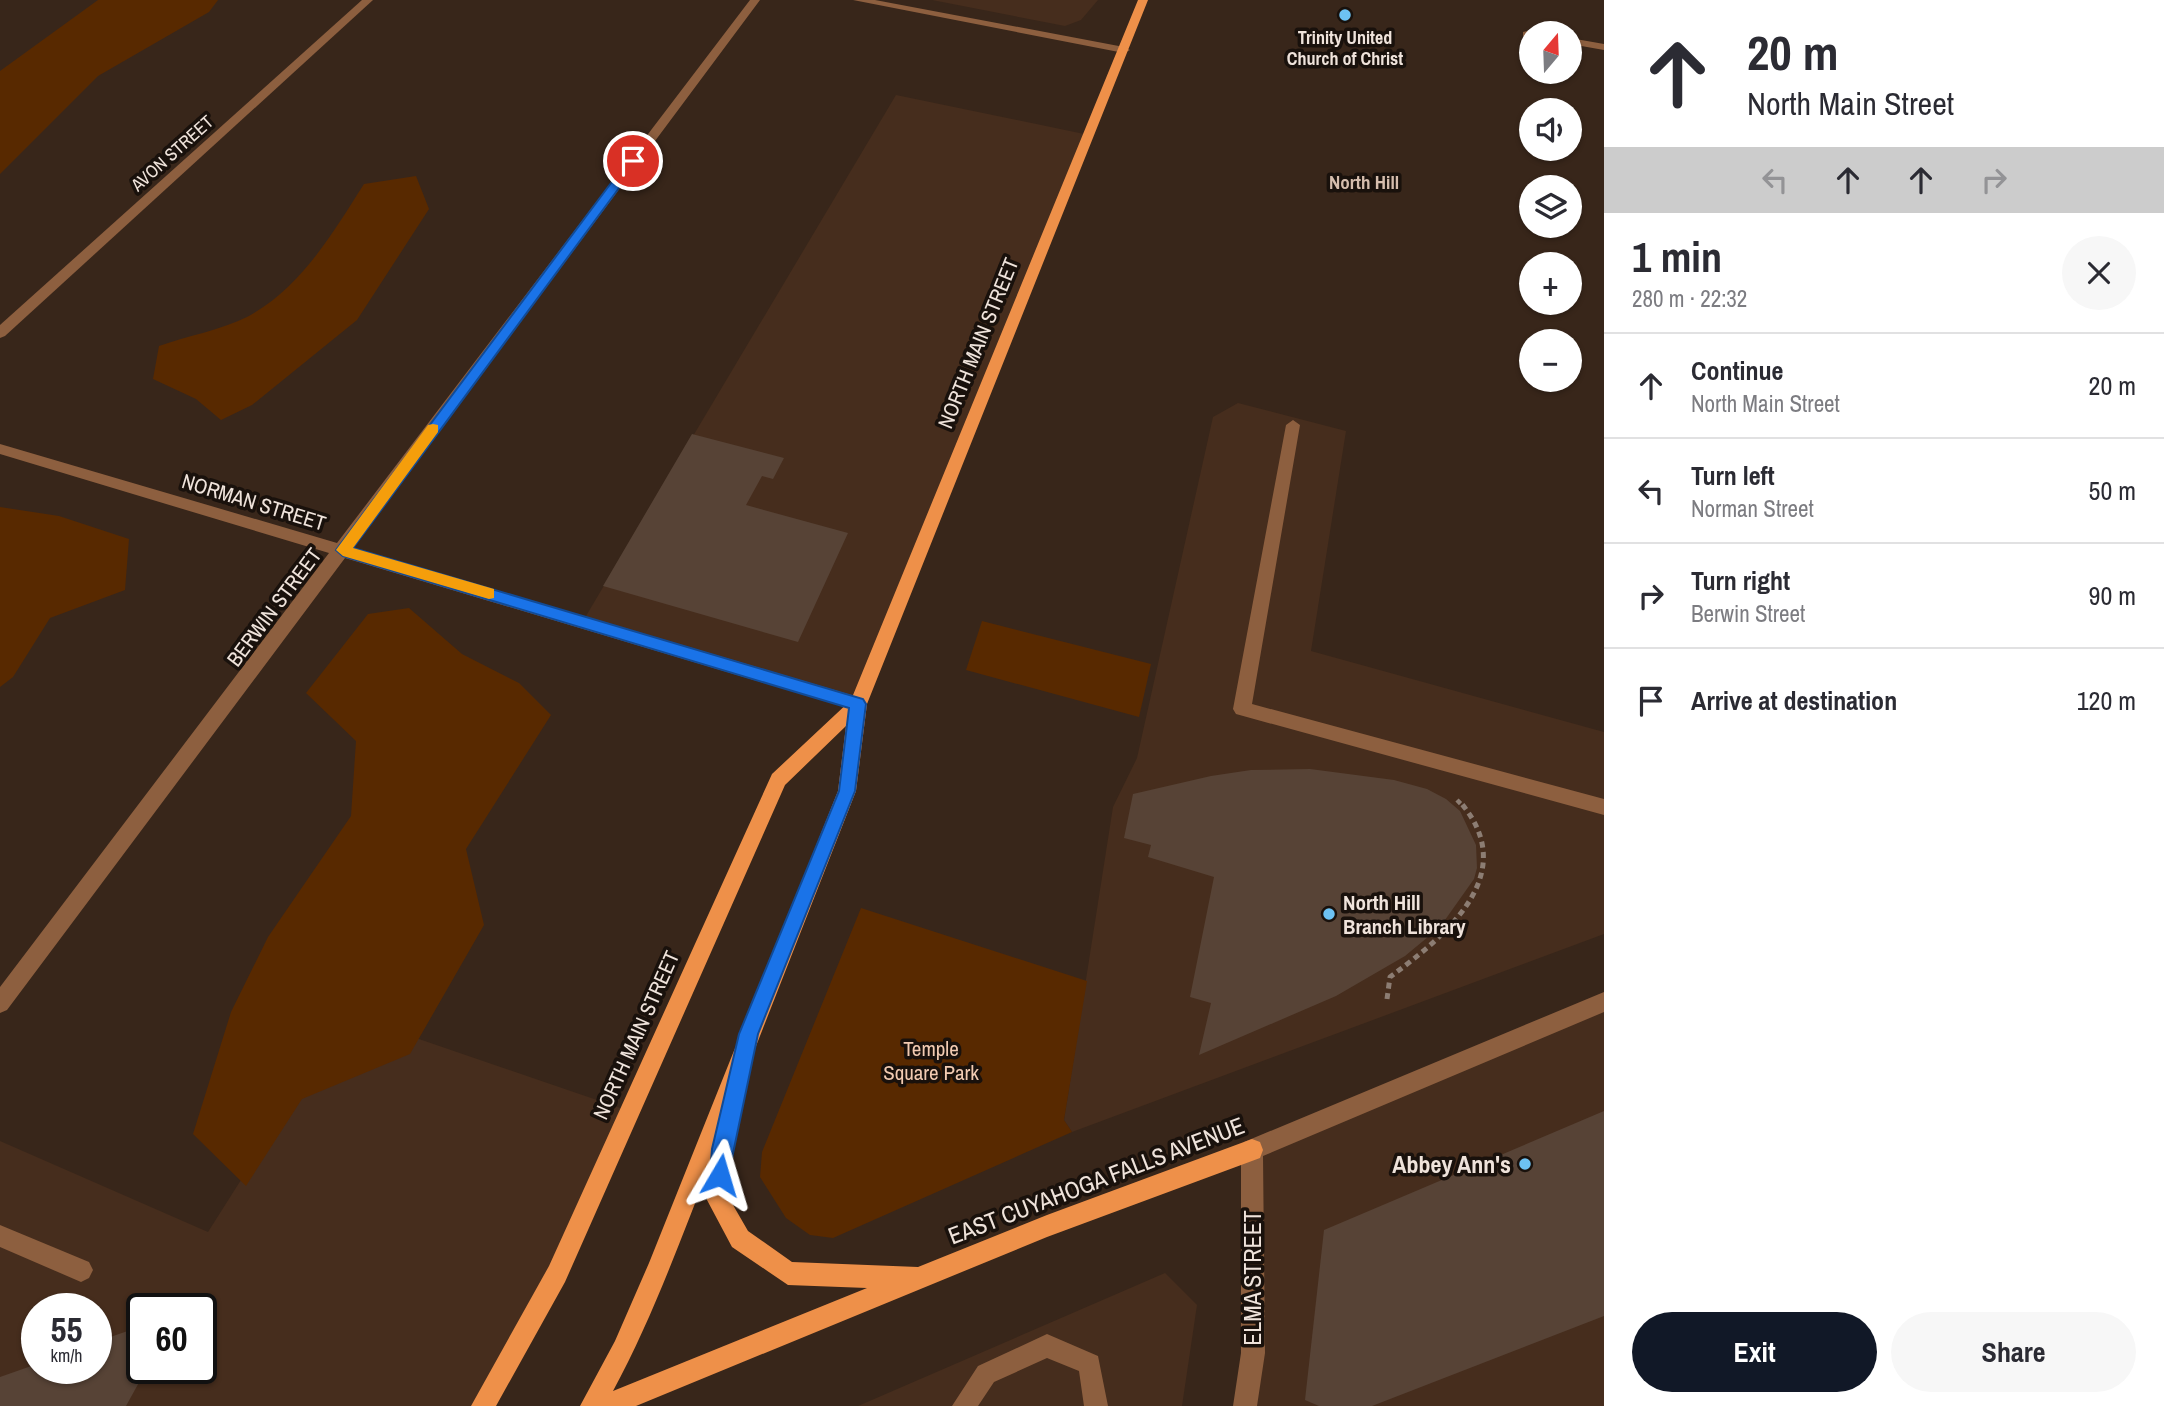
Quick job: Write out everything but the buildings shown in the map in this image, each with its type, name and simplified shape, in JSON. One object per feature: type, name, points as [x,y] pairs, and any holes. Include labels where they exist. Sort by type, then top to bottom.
[{"type":"main road","name":"NORTH MAIN STREET","points":[[592,1406],[623,1349],[658,1268],[847,791],[858,704],[1143,0]]},
{"type":"main road","name":"NORTH MAIN STREET","points":[[483,1406],[556,1274],[778,780],[858,704]]},
{"type":"main road","points":[[749,1034],[722,1149],[718,1200],[740,1239],[788,1273],[923,1278]]},
{"type":"main road","name":"EAST CUYAHOGA FALLS AVENUE","points":[[606,1406],[1047,1226],[1252,1150]]},
{"type":"street","name":"AVON STREET","points":[[0,332],[368,0]]},
{"type":"street","name":"BERWIN STREET","points":[[0,1003],[755,0]]},
{"type":"street","points":[[858,0],[1124,50]]},
{"type":"street","points":[[925,12],[932,0]]},
{"type":"street","points":[[1582,43],[1604,47]]},
{"type":"street","points":[[1293,425],[1242,709],[1604,807]]},
{"type":"street","name":"NORMAN STREET","points":[[0,449],[858,704]]},
{"type":"street","name":"EAST CUYAHOGA FALLS AVENUE","points":[[1252,1150],[1604,1002]]},
{"type":"street","name":"ELMA STREET","points":[[1245,1406],[1253,1353],[1252,1150]]},
{"type":"street","points":[[0,1237],[80,1270]]},
{"type":"street","points":[[964,1406],[986,1374],[1047,1346],[1090,1364],[1096,1406]]},
{"type":"path","points":[[1387,999],[1390,977],[1451,928],[1481,881],[1483,844],[1474,822],[1460,802],[1451,797]]},
{"type":"shaded area","points":[[932,0],[1098,0],[1081,20],[1065,26]]},
{"type":"shaded area","points":[[896,95],[1089,135],[858,704],[583,621]]},
{"type":"shaded area","points":[[1238,403],[1346,431],[1311,651],[1604,732],[1604,934],[1072,1132],[1064,1120],[1113,807],[1137,758],[1213,417]]},
{"type":"shaded area","points":[[1604,1003],[1604,1406],[1246,1406],[1252,1150]]},
{"type":"shaded area","points":[[346,1014],[629,1111],[483,1406],[0,1406],[0,1141],[208,1232]]},
{"type":"shaded area","points":[[1165,1273],[1197,1305],[1182,1406],[858,1406]]},
{"type":"green space","points":[[98,0],[218,0],[209,12],[98,76],[0,174],[0,71]]},
{"type":"green space","points":[[416,176],[429,209],[357,320],[252,405],[221,420],[196,399],[153,379],[159,346],[237,322],[284,291],[314,258],[364,184]]},
{"type":"green space","points":[[0,507],[59,516],[129,539],[125,590],[50,618],[13,677],[0,687]]},
{"type":"green space","points":[[409,608],[462,654],[519,683],[551,715],[466,849],[484,925],[410,1054],[302,1099],[246,1186],[193,1134],[231,1012],[268,937],[351,816],[356,741],[306,693],[368,614]]},
{"type":"green space","points":[[982,621],[1151,664],[1139,717],[966,670]]},
{"type":"green space","name":"Temple Square Park","points":[[861,908],[1087,981],[1064,1120],[1072,1132],[833,1238],[810,1235],[786,1218],[760,1177],[762,1152]]},
{"type":"slow traffic","points":[[433,428],[343,550],[489,593]]},
{"type":"place","name":"Trinity United Church of Christ","points":[[1345,15]]},
{"type":"place","name":"North Hill Branch Library","points":[[1329,914]]},
{"type":"place","name":"Abbey Ann's","points":[[1525,1164]]},
{"type":"district","name":"North Hill","points":[[1364,182]]},
{"type":"route","points":[[633,161],[343,550],[858,704],[847,791],[749,1034],[722,1149],[720,1175]]}]
